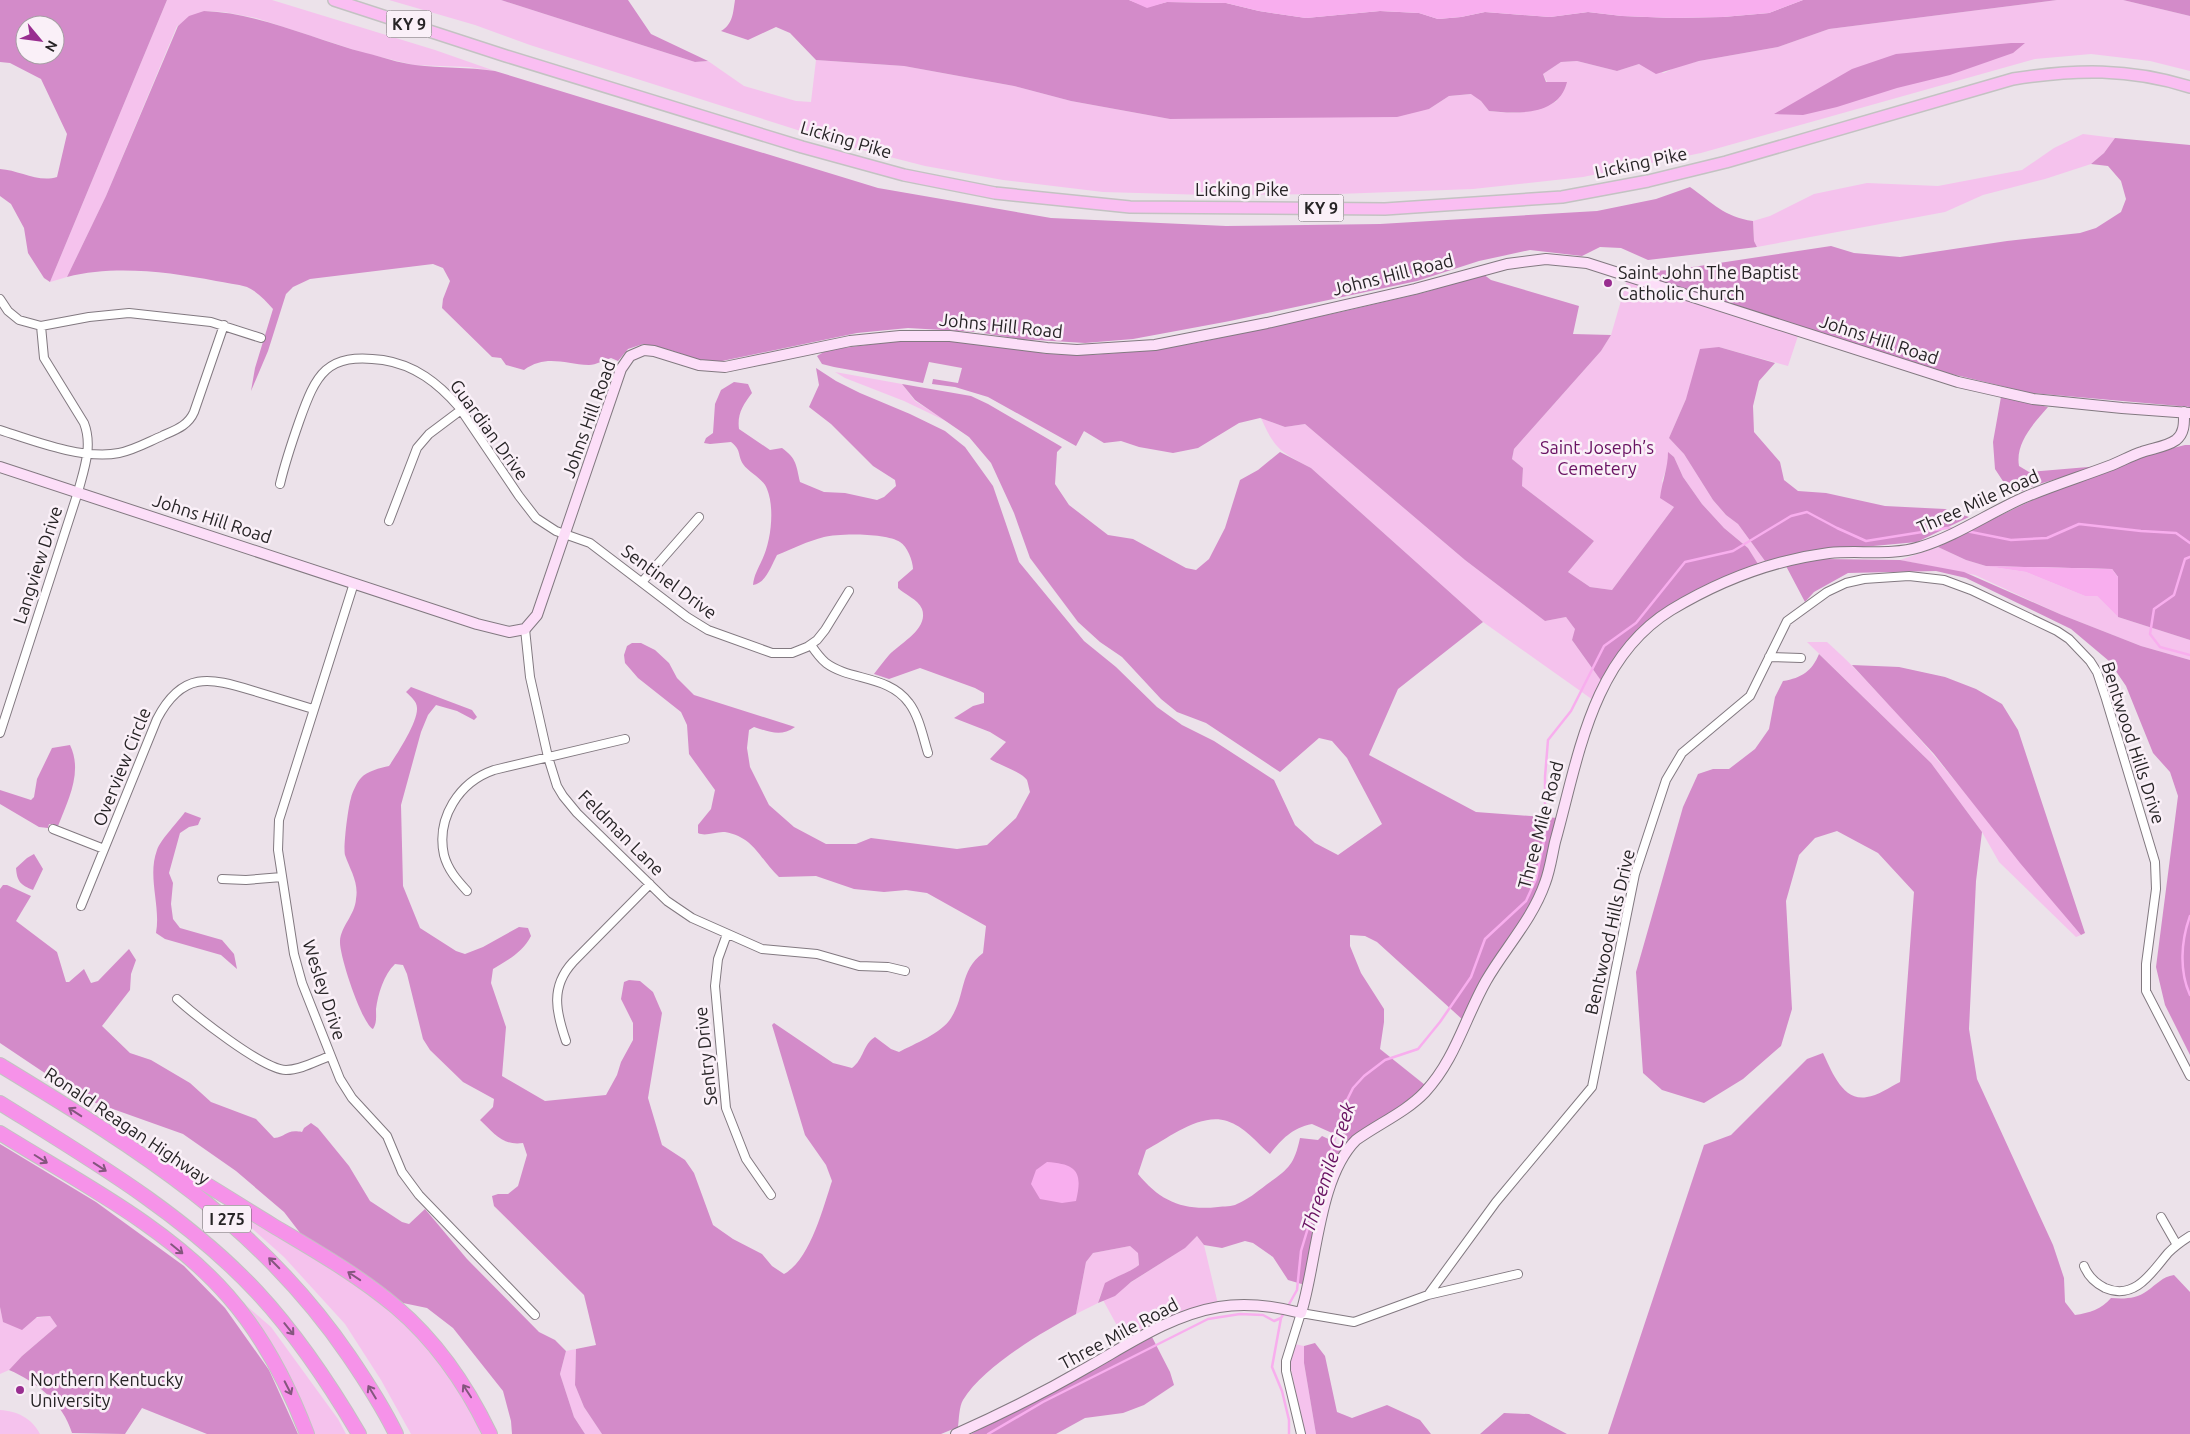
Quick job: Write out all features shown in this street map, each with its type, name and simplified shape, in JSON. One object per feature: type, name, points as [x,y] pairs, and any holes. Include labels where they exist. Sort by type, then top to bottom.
[{"type":"highway","name":"Ronald Reagan Highway","points":[[0,1065],[113,1135],[205,1201],[284,1273],[337,1338],[370,1388],[396,1434]]},
{"type":"highway","name":"I 275","points":[[0,1103],[147,1198],[220,1257],[256,1292],[288,1328],[333,1391],[359,1434]]},
{"type":"highway","points":[[0,1134],[142,1222],[211,1278],[244,1316],[268,1351],[294,1401],[307,1434]]},
{"type":"highway","points":[[113,1135],[184,1170],[316,1251],[396,1307],[423,1334],[452,1369],[476,1405],[490,1434]]},
{"type":"main road","name":"Licking Pike","points":[[334,0],[360,5],[802,147],[904,175],[995,193],[1130,206],[1385,209],[1562,197],[1648,181],[1717,164],[1872,122],[2013,79],[2051,73],[2105,71],[2152,77],[2190,87]]},
{"type":"main road","name":"Johns Hill Road","points":[[0,467],[509,632],[526,629],[534,621],[543,604],[564,535],[621,368],[630,356],[638,351],[654,350],[692,363],[715,367],[738,365],[850,341],[900,336],[950,336],[1062,350],[1092,350],[1155,345],[1267,323],[1415,289],[1490,268],[1546,259],[1588,263],[1904,366],[1976,386],[2043,400],[2187,413]]},
{"type":"main road","name":"Three Mile Road","points":[[956,1434],[1017,1406],[1160,1327],[1188,1315],[1232,1305],[1261,1305],[1297,1312],[1311,1280],[1326,1204],[1338,1165],[1356,1140],[1419,1098],[1444,1068],[1484,984],[1522,929],[1539,897],[1546,880],[1582,736],[1591,714],[1615,668],[1640,635],[1669,611],[1695,597],[1718,585],[1765,568],[1806,556],[1895,551],[1919,547],[1933,542],[2024,498],[2110,466],[2141,452],[2173,442],[2180,437],[2183,431],[2187,413]]},
{"type":"street","points":[[0,298],[8,311],[19,320],[41,326],[89,317],[129,313],[207,321],[261,338]]},
{"type":"street","points":[[0,430],[55,448],[110,454],[124,452],[180,428],[189,422],[194,412],[224,325]]},
{"type":"street","points":[[41,326],[44,358],[84,423],[88,452]]},
{"type":"street","name":"Guardian Drive","points":[[280,484],[309,394],[315,382],[324,372],[340,361],[362,358],[405,366],[437,384],[461,410],[532,513],[546,526],[564,535]]},
{"type":"street","points":[[389,521],[417,448],[428,434],[461,410]]},
{"type":"street","name":"Langview Drive","points":[[0,733],[78,492],[88,452]]},
{"type":"street","points":[[642,582],[699,516]]},
{"type":"street","name":"Sentinel Drive","points":[[564,535],[590,543],[687,617],[719,635],[772,653],[792,653],[811,645],[826,630],[849,591]]},
{"type":"street","name":"Bentwood Hills Drive","points":[[1428,1295],[1496,1202],[1592,1087],[1635,874],[1666,780],[1682,753],[1750,696],[1787,621],[1841,584],[1864,579],[1900,577],[1932,578],[1951,582],[2057,631],[2077,646],[2097,672],[2152,850],[2156,888],[2146,964],[2146,991],[2190,1076]]},
{"type":"street","name":"Wesley Drive","points":[[354,582],[279,820],[278,845],[294,958],[330,1056],[347,1092],[388,1138],[402,1172],[414,1189],[535,1315]]},
{"type":"street","name":"Feldman Lane","points":[[526,629],[530,677],[554,778],[563,796],[650,884],[684,914],[762,949],[818,954],[859,966],[888,967],[905,971]]},
{"type":"street","points":[[811,645],[822,660],[830,666],[884,684],[909,702],[928,753]]},
{"type":"street","points":[[1769,657],[1801,658]]},
{"type":"street","name":"Overview Circle","points":[[81,906],[156,719],[167,701],[178,690],[193,683],[219,680],[313,709]]},
{"type":"street","points":[[467,891],[449,868],[443,845],[445,824],[456,798],[467,783],[483,773],[625,739]]},
{"type":"street","points":[[53,829],[104,849]]},
{"type":"street","points":[[222,879],[246,880],[282,877]]},
{"type":"street","points":[[566,1041],[556,1004],[557,990],[562,977],[573,962],[650,884]]},
{"type":"street","name":"Sentry Drive","points":[[727,934],[718,959],[715,986],[726,1108],[746,1159],[771,1195]]},
{"type":"street","points":[[176,998],[206,1024],[272,1067],[293,1069],[330,1056]]},
{"type":"street","points":[[2162,1217],[2177,1244]]},
{"type":"street","points":[[2084,1266],[2089,1275],[2102,1286],[2111,1290],[2128,1290],[2150,1277],[2177,1244],[2190,1236]]},
{"type":"street","points":[[1301,1434],[1286,1366],[1297,1312],[1354,1322],[1428,1295],[1518,1274]]},
{"type":"green space","points":[[167,0],[272,0],[435,50],[495,71],[469,67],[414,65],[364,53],[256,18],[224,12],[204,11],[177,26],[106,196],[67,277],[50,282]]},
{"type":"green space","points":[[389,0],[501,0],[695,62],[708,61],[744,86],[796,101],[811,102],[816,60],[904,66],[1014,86],[1071,101],[1170,119],[1243,118],[1429,109],[1449,96],[1472,94],[1489,111],[1508,113],[1532,111],[1557,101],[1543,74],[1561,62],[1577,61],[1617,71],[1639,64],[1664,73],[1678,66],[1699,61],[1778,47],[1829,29],[2057,0],[2123,0],[2190,16],[2190,71],[2150,61],[2091,54],[2035,59],[1701,153],[1583,177],[1473,189],[1338,194],[1208,195],[1103,192],[1003,180],[925,166],[851,147],[530,45],[475,25]]},
{"type":"green space","points":[[2083,134],[2115,138],[2104,153],[2091,164],[2045,179],[1983,195],[1945,212],[1757,247],[1754,241],[1753,221],[1770,216],[1814,194],[1867,183],[1938,186],[2022,170],[2054,148]]},
{"type":"green space","name":"Saint Joseph’s Cemetery","points":[[1627,280],[1798,336],[1788,366],[1719,347],[1686,399],[1669,438],[1684,454],[1713,500],[1726,515],[1738,524],[1765,561],[1758,564],[1748,548],[1724,528],[1702,504],[1683,477],[1674,457],[1669,453],[1668,464],[1662,481],[1674,507],[1612,590],[1590,587],[1568,572],[1594,541],[1522,486],[1523,468],[1512,459],[1514,449],[1601,351],[1611,335]]},
{"type":"green space","points":[[835,372],[902,384],[915,401],[950,423],[904,401],[845,378]]},
{"type":"green space","points":[[1261,418],[1285,427],[1305,424],[1465,560],[1545,621],[1566,617],[1576,629],[1572,640],[1602,682],[1593,700],[1483,622],[1311,468],[1280,449],[1270,437]]},
{"type":"green space","points":[[1938,547],[1966,560],[1986,566],[2026,572],[2085,596],[2097,596],[2118,617],[2190,640],[2190,660],[2141,646],[2062,615],[1975,575],[1900,560]]},
{"type":"green space","points":[[1807,642],[1827,642],[1891,707],[1964,791],[2081,935],[2076,937],[1999,862],[1982,832],[1931,763]]},
{"type":"green space","points":[[210,1191],[345,1276],[395,1315],[437,1357],[461,1395],[481,1434],[411,1434],[381,1380],[345,1324],[284,1257]]},
{"type":"green space","points":[[1197,1236],[1204,1245],[1218,1304],[1181,1313],[1126,1342],[1103,1300],[1174,1255]]},
{"type":"green space","points":[[1130,1246],[1138,1252],[1139,1265],[1109,1281],[1101,1293],[1098,1303],[1076,1314],[1086,1262],[1093,1253]]},
{"type":"green space","points":[[226,1288],[271,1327],[338,1419],[346,1434],[310,1434]]},
{"type":"green space","points":[[0,1307],[3,1322],[50,1316],[57,1326],[22,1356],[9,1370],[0,1374]]},
{"type":"green space","points":[[1294,1344],[1304,1346],[1304,1363],[1316,1434],[1305,1434],[1290,1365]]},
{"type":"green space","points":[[576,1349],[575,1385],[584,1407],[602,1434],[585,1434],[574,1417],[560,1374],[566,1351]]},
{"type":"green space","points":[[0,1410],[23,1416],[37,1428],[40,1434],[0,1434]]},
{"type":"shaded area","points":[[0,0],[167,0],[50,282],[44,278],[28,253],[24,228],[11,204],[0,196],[0,169],[43,178],[57,177],[67,134],[41,79],[10,63],[0,62]]},
{"type":"shaded area","points":[[501,0],[628,0],[651,34],[708,61],[695,62]]},
{"type":"shaded area","points":[[735,0],[1129,0],[1147,7],[1167,2],[1226,3],[1259,11],[1306,18],[1380,11],[1419,13],[1438,19],[1485,12],[1550,17],[1588,12],[1622,16],[1673,18],[1723,17],[1769,13],[1803,0],[2057,0],[1829,29],[1778,47],[1699,61],[1656,74],[1639,64],[1617,71],[1577,61],[1561,62],[1543,74],[1546,82],[1567,82],[1562,93],[1546,107],[1524,112],[1489,111],[1481,101],[1471,94],[1449,96],[1429,109],[1397,117],[1170,119],[1071,101],[1014,86],[904,66],[816,60],[790,33],[776,27],[748,40],[721,31],[730,22]]},
{"type":"shaded area","points":[[1129,0],[1803,0],[1769,13],[1723,17],[1673,18],[1622,16],[1588,12],[1550,17],[1485,12],[1438,19],[1419,13],[1380,11],[1306,18],[1259,11],[1226,3],[1167,2],[1147,8]]},
{"type":"shaded area","points":[[2123,0],[2190,0],[2190,16]]},
{"type":"shaded area","points":[[204,11],[245,16],[266,21],[403,63],[495,71],[878,188],[1051,218],[1226,226],[1380,224],[1597,211],[1656,199],[1690,187],[1726,213],[1753,221],[1754,241],[1757,247],[1648,260],[1621,248],[1600,247],[1582,256],[1530,250],[1479,261],[1417,281],[1230,321],[1133,339],[1085,343],[1020,339],[977,332],[908,328],[857,333],[722,361],[706,362],[670,350],[643,344],[628,349],[618,361],[611,358],[589,365],[548,361],[532,365],[524,370],[506,365],[501,358],[492,357],[442,308],[443,299],[450,281],[443,268],[433,264],[310,279],[293,287],[286,294],[268,351],[251,391],[255,368],[273,309],[261,296],[251,289],[198,278],[142,271],[104,271],[67,277],[106,196],[178,26],[189,16]]},
{"type":"shaded area","points":[[2025,43],[2013,53],[1950,75],[1897,88],[1837,107],[1803,115],[1774,114],[1852,69],[1896,54]]},
{"type":"shaded area","points":[[2115,138],[2190,145],[2190,407],[2031,393],[1939,371],[1680,288],[1650,277],[1648,271],[1673,270],[1831,246],[1854,253],[1900,257],[2007,241],[2080,233],[2096,228],[2121,212],[2126,199],[2121,181],[2108,166],[2091,164],[2104,153]]},
{"type":"shaded area","points":[[1483,274],[1491,280],[1579,306],[1573,334],[1611,335],[1601,351],[1514,449],[1512,459],[1523,468],[1522,486],[1594,541],[1568,572],[1590,587],[1612,590],[1674,507],[1660,498],[1668,452],[1674,457],[1683,477],[1702,504],[1724,528],[1748,548],[1758,564],[1700,588],[1681,599],[1602,682],[1572,640],[1575,629],[1566,617],[1545,621],[1465,560],[1305,424],[1285,427],[1260,418],[1239,423],[1198,448],[1173,453],[1139,447],[1121,441],[1104,443],[1084,431],[1076,446],[988,397],[955,387],[932,384],[933,379],[958,383],[962,368],[929,362],[923,383],[822,364],[817,356],[827,350],[898,341],[964,341],[1048,354],[1090,355],[1144,351],[1201,342],[1345,311],[1426,292]]},
{"type":"shaded area","points":[[1719,347],[1775,363],[1759,381],[1753,406],[1754,432],[1780,462],[1784,480],[1798,491],[1826,493],[1885,506],[1945,509],[1969,517],[1917,542],[1819,551],[1765,561],[1738,524],[1726,515],[1713,500],[1684,454],[1669,438],[1686,399],[1700,349]]},
{"type":"shaded area","points":[[816,368],[860,393],[945,431],[965,447],[993,486],[1019,562],[1084,641],[1116,667],[1157,707],[1182,725],[1214,741],[1274,780],[1295,825],[1315,843],[1338,855],[1382,824],[1347,758],[1332,741],[1319,738],[1280,772],[1206,723],[1177,712],[1161,699],[1122,657],[1100,642],[1078,622],[1030,558],[1014,513],[991,463],[969,437],[915,400],[902,384],[971,396],[1062,447],[1057,452],[1055,484],[1069,505],[1108,535],[1133,539],[1186,568],[1196,570],[1209,559],[1225,528],[1240,480],[1258,470],[1280,452],[1311,468],[1483,622],[1398,689],[1369,755],[1476,812],[1558,818],[1542,882],[1531,906],[1463,1020],[1377,942],[1365,936],[1350,935],[1350,946],[1361,973],[1384,1009],[1380,1049],[1425,1085],[1405,1102],[1350,1141],[1312,1124],[1299,1128],[1288,1135],[1270,1154],[1250,1135],[1233,1123],[1217,1119],[1196,1123],[1174,1133],[1146,1150],[1138,1174],[1146,1183],[1173,1202],[1205,1208],[1235,1205],[1256,1193],[1289,1166],[1295,1155],[1300,1138],[1318,1140],[1322,1136],[1341,1145],[1344,1149],[1305,1285],[1288,1280],[1273,1257],[1253,1243],[1245,1241],[1222,1248],[1204,1245],[1197,1236],[1185,1248],[1131,1282],[1115,1296],[1098,1303],[1105,1283],[1139,1265],[1138,1253],[1130,1246],[1093,1253],[1086,1262],[1076,1314],[1014,1351],[984,1375],[963,1400],[958,1427],[941,1434],[602,1434],[584,1407],[575,1385],[576,1349],[596,1345],[584,1295],[494,1206],[492,1196],[508,1194],[518,1186],[527,1155],[523,1143],[509,1142],[499,1138],[480,1120],[493,1107],[494,1099],[463,1082],[430,1050],[423,1039],[407,974],[403,965],[395,964],[382,985],[376,1009],[376,1022],[373,1029],[368,1024],[357,1003],[343,960],[340,941],[355,905],[357,893],[345,855],[346,827],[350,803],[361,778],[370,772],[389,766],[406,738],[414,721],[417,708],[415,701],[406,692],[411,687],[472,710],[477,717],[474,720],[457,711],[436,705],[428,715],[421,732],[401,805],[403,886],[420,928],[456,951],[465,954],[483,947],[519,927],[528,928],[531,936],[524,947],[493,969],[491,983],[506,1027],[502,1076],[545,1101],[606,1095],[633,1040],[633,1023],[621,999],[624,982],[629,980],[640,981],[653,992],[662,1013],[648,1098],[662,1145],[685,1160],[694,1173],[713,1225],[733,1239],[762,1254],[772,1266],[784,1274],[793,1267],[808,1246],[820,1219],[832,1181],[826,1165],[805,1135],[772,1025],[774,1023],[833,1063],[852,1068],[875,1037],[891,1049],[899,1052],[935,1033],[951,1018],[959,1001],[966,975],[975,960],[983,953],[986,926],[927,893],[906,890],[884,892],[854,889],[816,876],[779,877],[750,843],[743,838],[725,832],[698,833],[698,825],[711,809],[715,790],[689,754],[687,725],[681,712],[638,678],[625,663],[624,655],[627,646],[632,643],[641,643],[655,650],[669,663],[677,678],[694,695],[795,727],[780,733],[754,727],[749,730],[747,748],[750,767],[769,805],[794,827],[826,844],[856,844],[871,838],[957,849],[987,845],[1016,818],[1030,792],[1027,780],[1024,777],[990,759],[1006,742],[990,732],[954,718],[973,706],[984,703],[984,693],[920,668],[889,679],[874,674],[889,655],[918,629],[923,616],[918,602],[898,588],[898,582],[913,569],[909,554],[900,542],[874,535],[840,535],[818,539],[777,555],[765,578],[758,584],[753,585],[755,575],[768,544],[771,506],[765,485],[743,464],[738,450],[731,442],[704,443],[706,438],[713,433],[715,404],[721,390],[734,382],[748,384],[752,393],[741,410],[739,429],[770,450],[782,448],[787,452],[795,463],[800,482],[824,492],[845,493],[877,500],[884,497],[896,486],[895,480],[873,466],[831,424],[809,407],[819,385]]},
{"type":"shaded area","points":[[2001,397],[2048,407],[2023,441],[2020,449],[2019,466],[2029,472],[2100,466],[2036,485],[2012,495],[1995,469],[1993,442]]},
{"type":"shaded area","points":[[2190,445],[2190,640],[2118,617],[2118,577],[2112,569],[1986,566],[1966,560],[1938,547],[2058,488],[2153,453]]},
{"type":"shaded area","points":[[1823,559],[1900,560],[1964,572],[2062,615],[2141,646],[2190,660],[2190,1055],[2165,1005],[2156,967],[2178,796],[2170,772],[2153,753],[2126,686],[2109,661],[2071,629],[1966,578],[1936,571],[1848,573],[1814,592],[1805,602],[1786,566]]},
{"type":"shaded area","points":[[1986,566],[2112,569],[2118,577],[2118,617],[2097,596],[2085,596],[2026,572]]},
{"type":"shaded area","points":[[1819,654],[1931,763],[1982,832],[1976,881],[1969,1029],[1977,1079],[2053,1245],[2064,1278],[2065,1302],[2075,1315],[2095,1310],[2111,1298],[2139,1296],[2163,1279],[2174,1275],[2190,1292],[2190,1434],[1608,1434],[1704,1145],[1731,1135],[1807,1059],[1823,1053],[1839,1083],[1844,1089],[1858,1097],[1871,1096],[1900,1082],[1914,892],[1878,853],[1837,831],[1815,838],[1799,855],[1786,901],[1792,1009],[1781,1046],[1743,1079],[1704,1103],[1662,1090],[1643,1073],[1636,972],[1683,807],[1698,774],[1713,769],[1729,769],[1755,749],[1769,729],[1775,697],[1783,681],[1796,678],[1805,673],[1813,665]]},
{"type":"shaded area","points":[[1852,665],[1899,667],[1945,677],[1976,689],[2002,704],[2018,730],[2085,933],[2081,935],[2020,863],[1934,754]]},
{"type":"shaded area","points":[[70,745],[74,755],[75,776],[70,796],[58,826],[49,824],[48,828],[39,827],[0,804],[0,790],[31,800],[34,797],[37,779],[52,748]]},
{"type":"shaded area","points":[[185,812],[201,818],[198,825],[189,827],[180,833],[169,873],[173,883],[171,904],[173,919],[180,928],[222,940],[234,954],[237,969],[221,955],[165,939],[156,933],[157,912],[153,871],[154,860],[162,841]]},
{"type":"shaded area","points":[[34,854],[43,869],[33,890],[20,882],[17,877],[16,868]]},
{"type":"shaded area","points":[[3,885],[31,896],[16,921],[57,952],[66,982],[69,982],[84,969],[91,983],[98,981],[129,949],[136,960],[131,974],[130,990],[102,1026],[130,1053],[151,1060],[190,1083],[211,1102],[256,1119],[274,1138],[289,1132],[302,1132],[311,1123],[318,1128],[349,1166],[370,1201],[402,1222],[409,1224],[425,1209],[467,1259],[539,1332],[555,1340],[566,1351],[560,1374],[574,1417],[585,1434],[512,1434],[511,1421],[503,1391],[453,1328],[427,1308],[403,1303],[304,1238],[284,1212],[236,1171],[183,1134],[82,1098],[0,1043],[0,889]]},
{"type":"shaded area","points":[[0,1144],[96,1202],[184,1266],[225,1308],[269,1370],[298,1434],[207,1434],[142,1408],[125,1434],[72,1433],[62,1412],[48,1395],[39,1387],[9,1370],[22,1356],[57,1326],[50,1316],[37,1317],[22,1330],[3,1322],[0,1307]]},
{"type":"shaded area","points":[[1047,1162],[1065,1165],[1075,1171],[1079,1183],[1076,1201],[1062,1203],[1040,1199],[1031,1184],[1036,1170]]},
{"type":"shaded area","points":[[1152,1337],[1170,1372],[1174,1385],[1144,1405],[1123,1413],[1085,1418],[1056,1434],[971,1434]]},
{"type":"shaded area","points":[[1315,1343],[1325,1356],[1337,1412],[1352,1418],[1387,1405],[1420,1420],[1431,1434],[1316,1434],[1304,1363],[1304,1346]]},
{"type":"shaded area","points":[[1504,1413],[1529,1414],[1567,1434],[1480,1434]]},
{"type":"waterway","name":"Threemile Creek","points":[[1288,1306],[1297,1290],[1301,1251],[1346,1102],[1353,1088],[1364,1076],[1385,1060],[1418,1049],[1440,1022],[1471,977],[1485,939],[1526,901],[1536,879],[1545,836],[1545,777],[1548,740],[1571,711],[1604,646],[1636,623],[1685,562],[1733,551],[1791,516],[1807,512],[1866,541],[1947,528],[1956,529]]},
{"type":"waterway","name":"Threemile Creek","points":[[1966,531],[2011,540],[2047,538],[2079,524],[2176,533],[2190,543]]},
{"type":"waterway","points":[[2190,557],[2185,559],[2174,595],[2154,609],[2150,634],[2160,647],[2190,655]]},
{"type":"waterway","points":[[2190,916],[2182,956],[2186,986],[2190,995]]},
{"type":"waterway","name":"Threemile Creek","points":[[1284,1313],[1281,1318],[1272,1367],[1282,1391],[1289,1420],[1289,1434]]},
{"type":"waterway","points":[[988,1434],[1043,1402],[1208,1319],[1240,1314],[1263,1315],[1274,1321],[1281,1318]]},
{"type":"place","name":"Saint John The Baptist Catholic Church","points":[[1608,283]]},
{"type":"place","name":"Northern Kentucky University","points":[[20,1390]]}]
